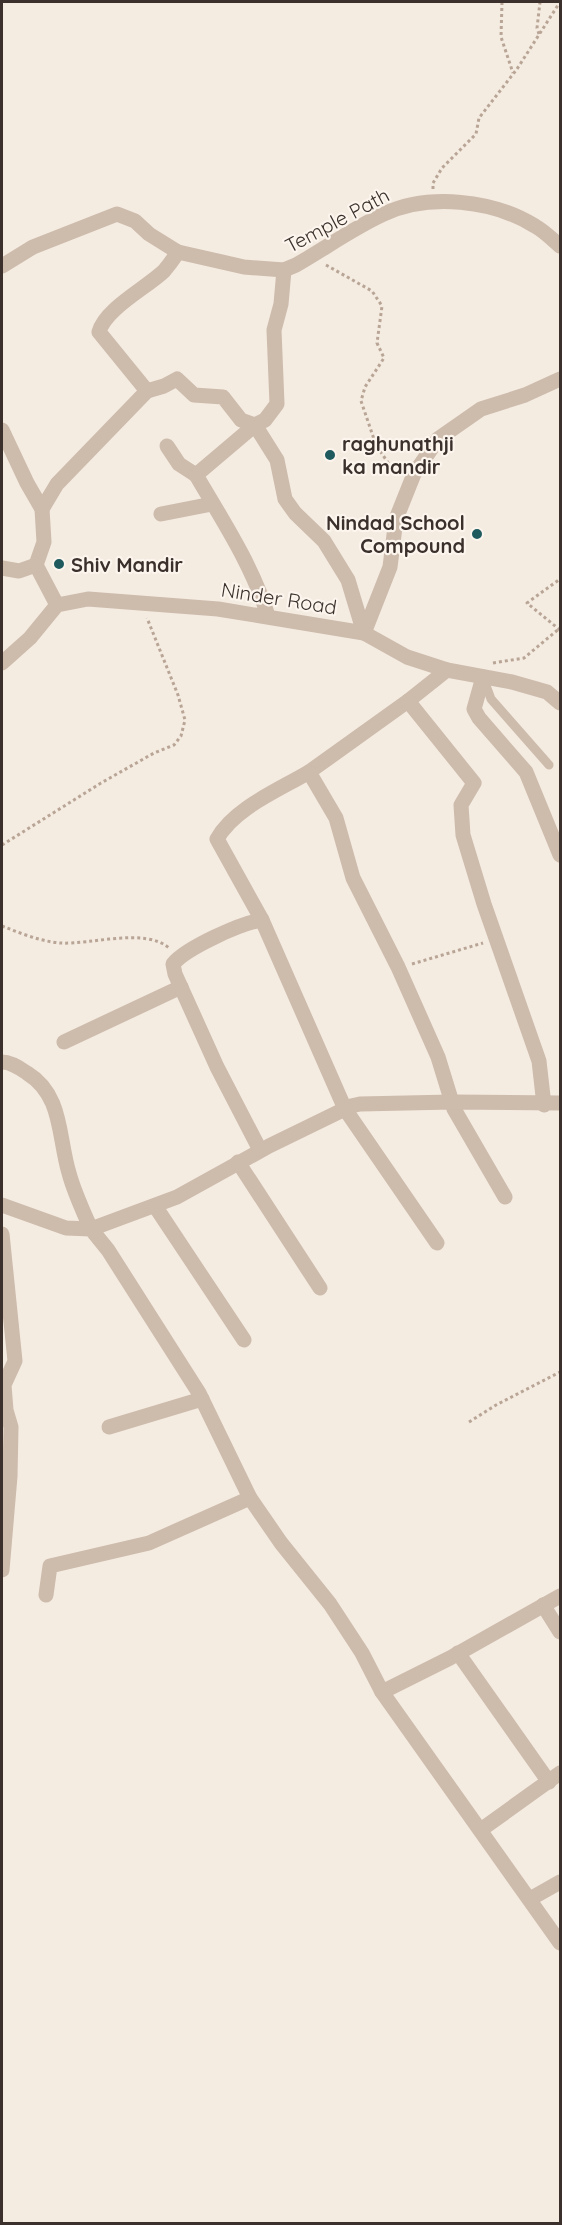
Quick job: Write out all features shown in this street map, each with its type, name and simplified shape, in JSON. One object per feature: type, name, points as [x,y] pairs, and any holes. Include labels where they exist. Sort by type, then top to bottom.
[{"type":"street","name":"Temple Path","points":[[2,266],[33,247],[117,214],[135,221],[148,234],[178,252],[244,267],[284,270],[384,214],[418,204],[448,200],[502,211],[535,226],[561,246]]},
{"type":"street","points":[[147,391],[99,332],[101,324],[164,271],[178,252]]},
{"type":"street","points":[[196,475],[255,425],[265,420],[277,404],[274,330],[281,304],[284,270]]},
{"type":"street","points":[[364,633],[390,567],[396,519],[414,474],[438,439],[481,410],[525,395],[561,378]]},
{"type":"street","points":[[42,509],[57,484],[147,391],[177,379],[194,395],[223,397],[242,420],[255,425],[277,460],[285,499],[295,513],[324,541],[348,580],[364,633]]},
{"type":"street","points":[[2,430],[42,509],[44,542],[36,565],[57,605],[30,638],[2,663]]},
{"type":"street","points":[[167,446],[179,464],[196,475],[241,550],[261,594],[268,616]]},
{"type":"street","points":[[161,514],[212,504]]},
{"type":"street","points":[[2,568],[19,571],[36,565]]},
{"type":"street","name":"Ninder Road","points":[[57,605],[87,599],[218,609],[364,633],[407,657],[447,670],[547,692],[561,702]]},
{"type":"street","points":[[437,1243],[345,1109],[262,920],[217,839],[224,827],[238,814],[309,772],[447,670]]},
{"type":"street","points":[[483,677],[474,709],[479,718],[526,772],[561,855]]},
{"type":"street","points":[[408,701],[474,783],[461,805],[463,836],[539,1061],[544,1104]]},
{"type":"street","points":[[309,772],[336,818],[353,878],[398,967],[438,1057],[453,1109],[505,1197]]},
{"type":"street","points":[[260,1150],[217,1067],[175,974],[173,964],[179,957],[249,922],[262,920]]},
{"type":"street","points":[[64,1042],[181,987]]},
{"type":"street","points":[[2,1062],[37,1078],[48,1092],[61,1132],[69,1173],[91,1229],[108,1250],[202,1399],[250,1498],[281,1543],[330,1604],[362,1653],[382,1692],[462,1806],[482,1829],[561,1943]]},
{"type":"street","points":[[2,1204],[66,1228],[91,1229],[177,1197],[260,1150],[360,1104],[561,1103]]},
{"type":"street","points":[[238,1162],[320,1288]]},
{"type":"street","points":[[155,1206],[244,1340]]},
{"type":"street","points":[[2,1234],[15,1361],[4,1385],[6,1410],[11,1427],[10,1476],[2,1570]]},
{"type":"street","points":[[109,1427],[202,1399]]},
{"type":"street","points":[[46,1595],[50,1566],[149,1543],[250,1498]]},
{"type":"street","points":[[382,1692],[459,1653],[561,1596]]},
{"type":"street","points":[[543,1605],[561,1632]]},
{"type":"street","points":[[459,1653],[555,1778],[482,1829]]},
{"type":"street","points":[[530,1899],[561,1882]]},
{"type":"lane","points":[[483,677],[491,699],[549,765]]},
{"type":"path","points":[[502,2],[501,37],[513,73]]},
{"type":"path","points":[[539,34],[537,28],[540,2]]},
{"type":"path","points":[[433,202],[433,183],[442,168],[476,134],[479,118],[561,2]]},
{"type":"path","points":[[311,256],[372,291],[382,306],[377,343],[384,358],[365,387],[362,401],[376,445],[408,492]]},
{"type":"path","points":[[491,663],[524,658],[560,629],[527,603],[561,579]]},
{"type":"path","points":[[2,845],[100,783],[154,753],[174,745],[181,736],[184,720],[178,695],[140,603]]},
{"type":"path","points":[[2,926],[38,939],[60,943],[142,938],[166,945],[179,957]]},
{"type":"path","points":[[398,967],[496,939]]},
{"type":"path","points":[[469,1422],[496,1405],[561,1372]]},
{"type":"place","name":"raghunathji ka mandir","points":[[330,455]]},
{"type":"place","name":"Nindad School Compound","points":[[477,534]]},
{"type":"place","name":"Shiv Mandir","points":[[59,564]]}]
